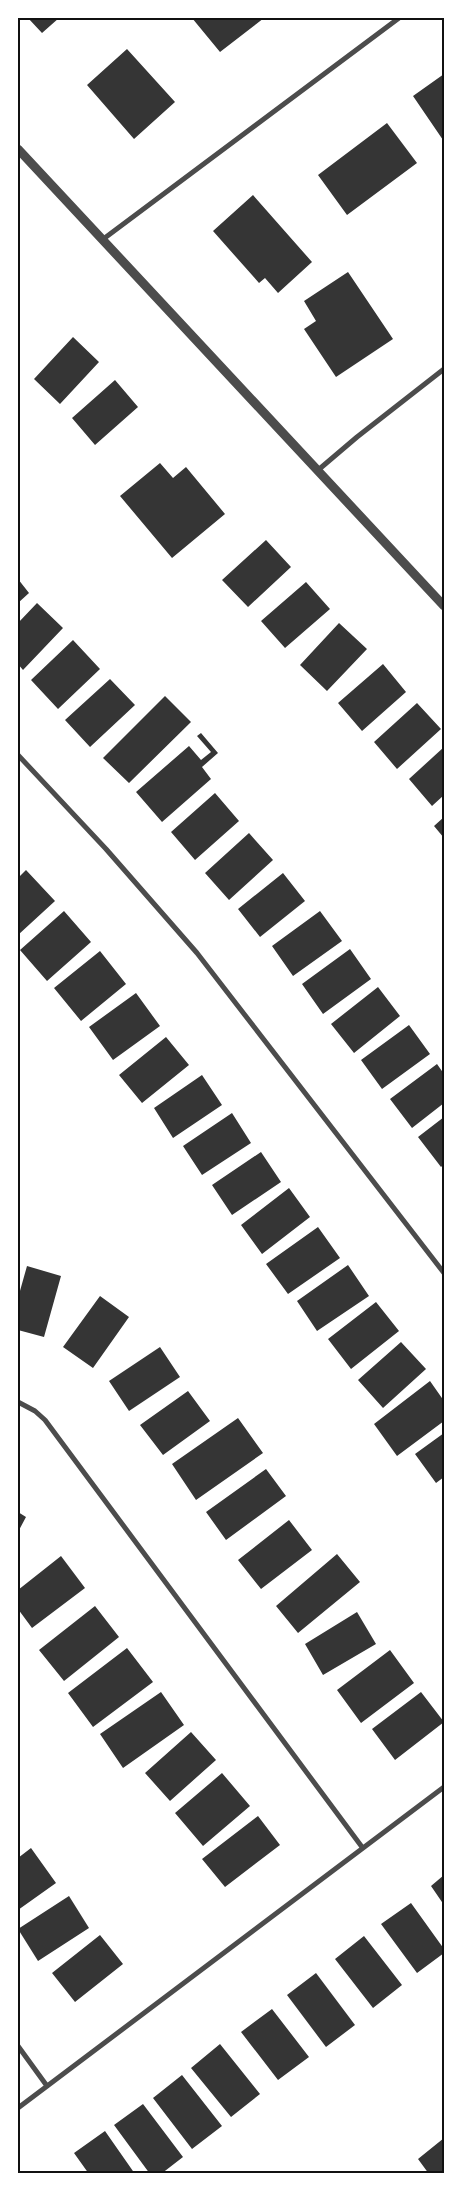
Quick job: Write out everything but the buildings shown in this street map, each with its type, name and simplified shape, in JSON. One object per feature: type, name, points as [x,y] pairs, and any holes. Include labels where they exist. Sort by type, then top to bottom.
[{"type":"street","points":[[102,240],[399,18]]},
{"type":"street","points":[[18,149],[444,606]]},
{"type":"street","points":[[317,471],[444,369]]},
{"type":"street","points":[[18,755],[106,849],[197,952],[444,1273]]},
{"type":"street","points":[[18,1402],[45,1420],[362,1848]]},
{"type":"street","points":[[18,2108],[444,1787]]},
{"type":"street","points":[[18,2046],[47,2086]]}]
